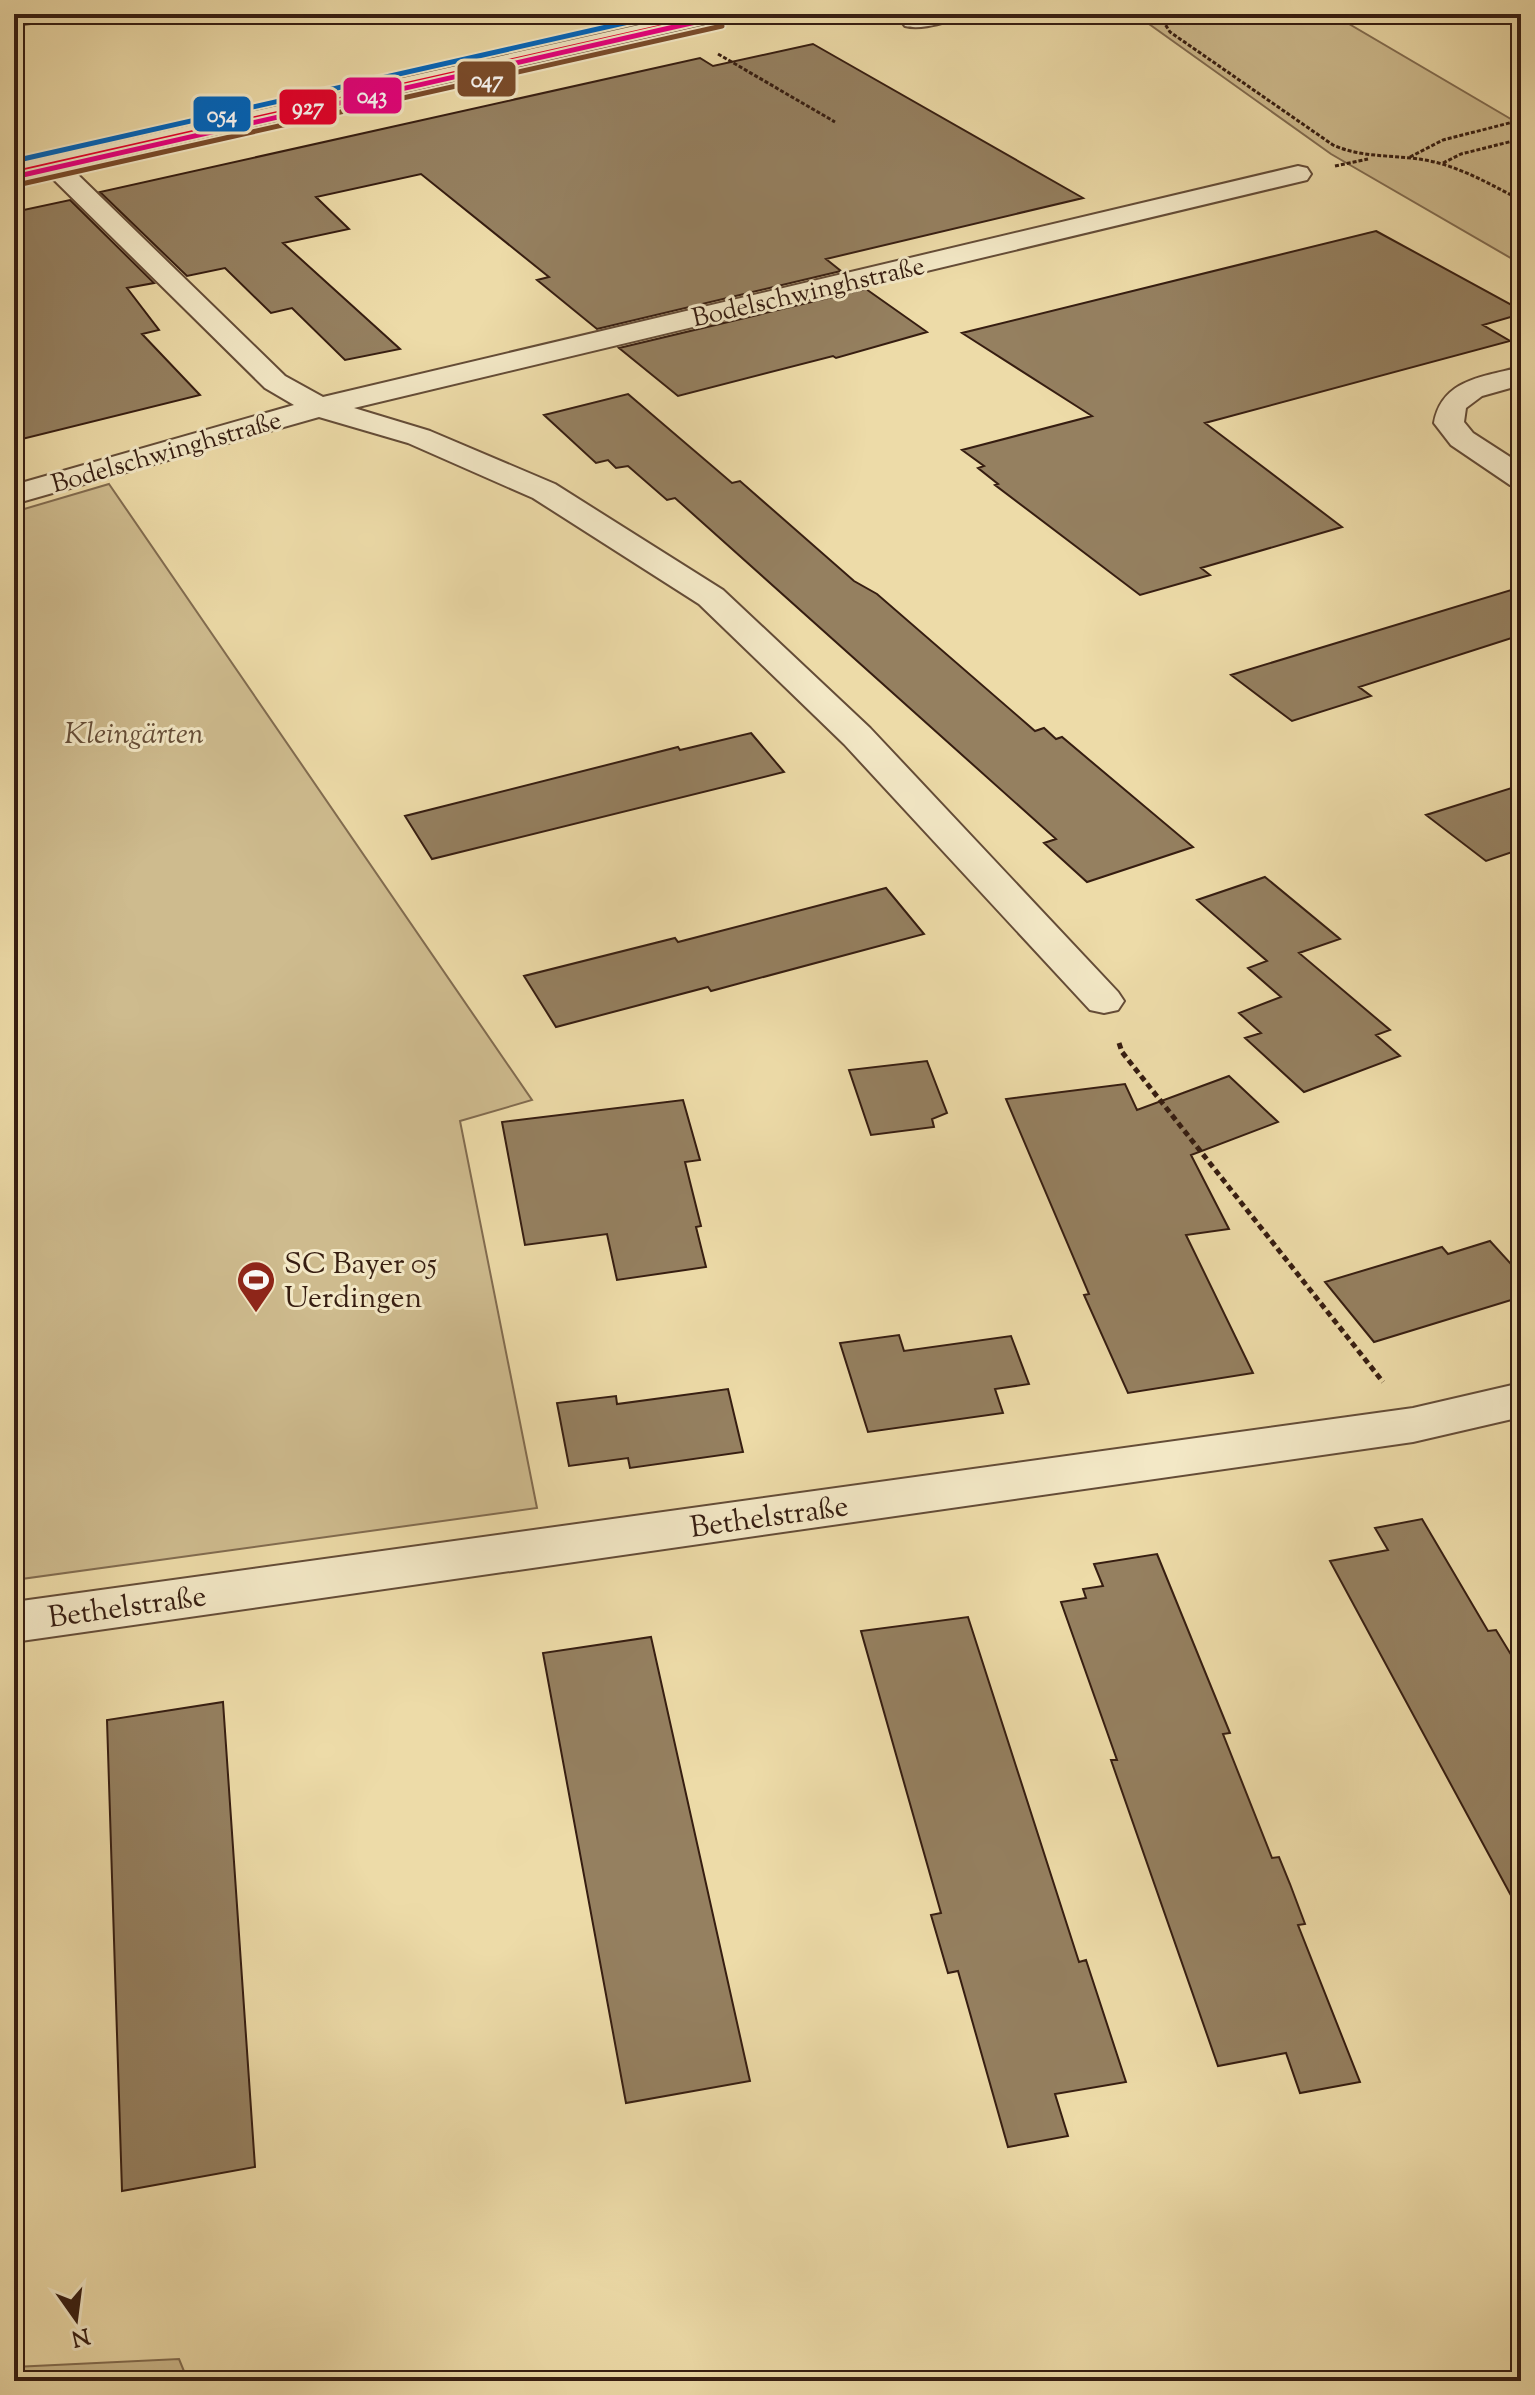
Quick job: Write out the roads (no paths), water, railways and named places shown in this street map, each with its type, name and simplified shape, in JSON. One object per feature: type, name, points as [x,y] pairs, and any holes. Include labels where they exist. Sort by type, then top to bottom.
[{"type":"street","points":[[14,18],[56,14]]},
{"type":"street","points":[[14,173],[719,14]]},
{"type":"street","points":[[913,21],[950,14]]},
{"type":"street","name":"Bodelschwinghstraße","points":[[53,165],[275,382],[319,407],[419,437],[544,491],[711,597],[857,736],[1104,1001]]},
{"type":"street","name":"Bodelschwinghstraße","points":[[14,495],[319,407],[1298,174]]},
{"type":"street","points":[[1521,376],[1471,390],[1452,405],[1449,423],[1462,439],[1521,478]]},
{"type":"street","name":"Bethelstraße","points":[[14,1622],[1413,1425],[1521,1400]]},
{"type":"place","name":"SC Bayer 05 Uerdingen","points":[[256,1314]]},
{"type":"park label","name":"Kleingärten","points":[[134,733]]}]
